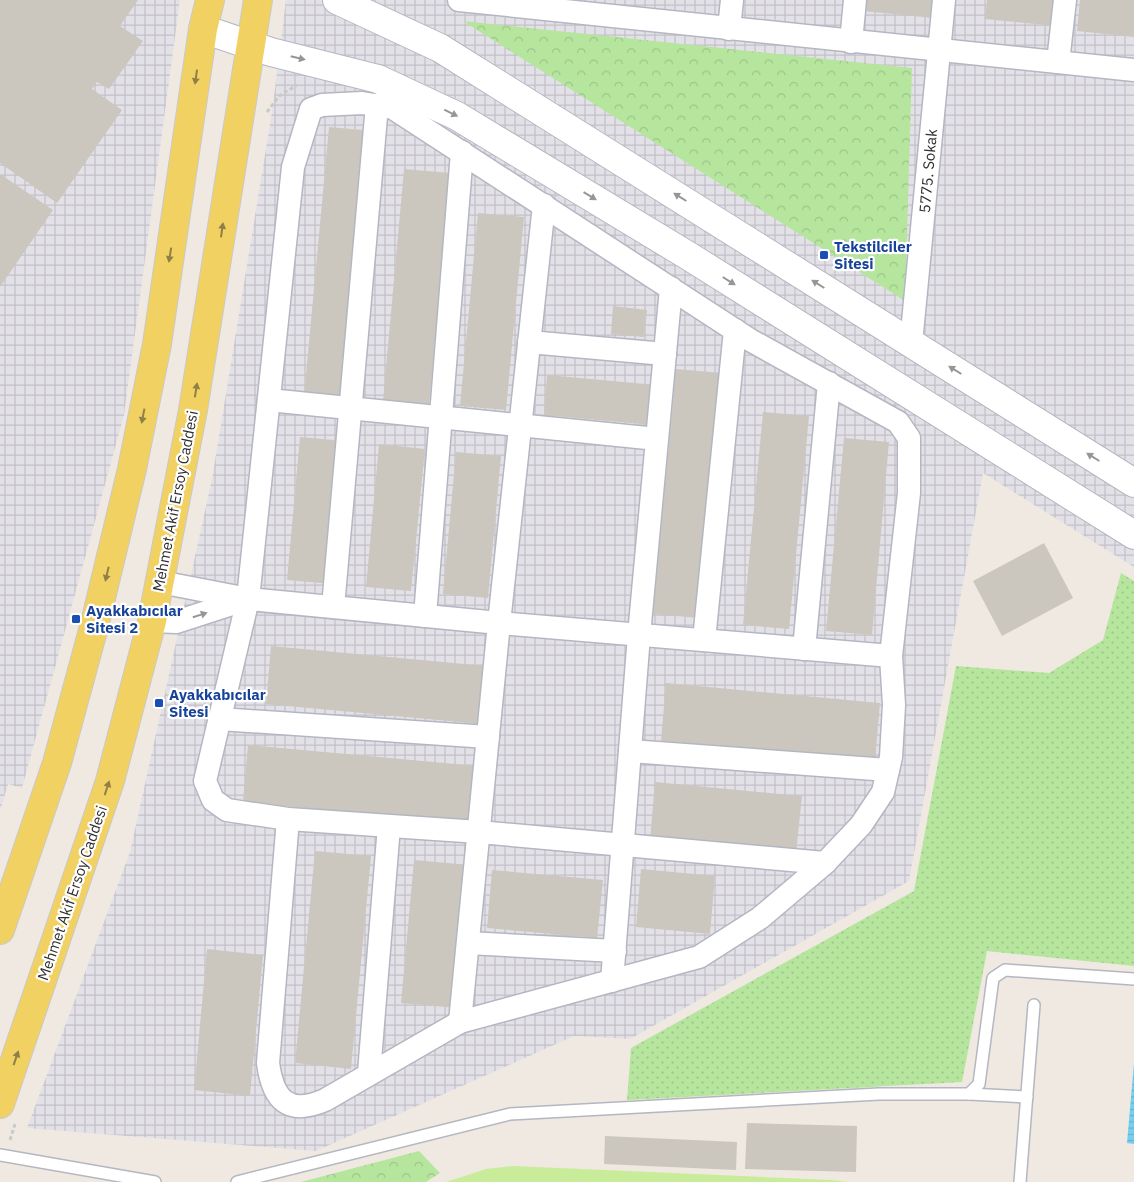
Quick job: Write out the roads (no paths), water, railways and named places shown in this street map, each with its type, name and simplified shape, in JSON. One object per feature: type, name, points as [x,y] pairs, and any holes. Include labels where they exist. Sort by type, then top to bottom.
[{"type":"main road","points":[[0,930],[57,763],[95,624],[132,469],[157,344],[203,29],[210,0]]},
{"type":"main road","name":"Mehmet Akif Ersoy Caddesi","points":[[0,1104],[110,781],[152,621],[193,410],[236,129],[258,0]]},
{"type":"main road","points":[[336,0],[440,48],[1134,483]]},
{"type":"main road","points":[[203,29],[251,45],[378,79],[457,116],[688,255],[1134,535]]},
{"type":"street","points":[[459,0],[628,8],[729,29],[1134,70]]},
{"type":"street","points":[[729,29],[732,0]]},
{"type":"street","points":[[851,42],[855,0]]},
{"type":"street","name":"5775. Sokak","points":[[911,343],[944,0]]},
{"type":"street","points":[[1058,62],[1065,0]]},
{"type":"street","points":[[288,819],[268,1063],[270,1082],[278,1097],[297,1107],[311,1106],[325,1100],[368,1073],[460,1022],[699,958],[760,918],[825,863],[867,817],[884,792],[891,757],[894,705],[891,656],[909,493],[909,438],[898,422],[735,330],[393,108],[362,103],[322,105],[310,110],[293,167],[248,599],[205,781],[213,800],[227,810],[288,819],[479,832],[825,863]]},
{"type":"street","points":[[333,607],[377,105]]},
{"type":"street","points":[[424,616],[462,152]]},
{"type":"street","points":[[460,1022],[499,623],[544,205]]},
{"type":"street","points":[[612,981],[639,635],[670,288]]},
{"type":"street","points":[[704,640],[735,330]]},
{"type":"street","points":[[529,342],[665,354]]},
{"type":"street","points":[[804,649],[829,384]]},
{"type":"street","points":[[270,400],[657,439]]},
{"type":"street","points":[[160,582],[248,599],[499,623],[891,656]]},
{"type":"street","points":[[152,621],[176,622],[248,599]]},
{"type":"street","points":[[219,719],[488,737]]},
{"type":"street","points":[[630,751],[888,770]]},
{"type":"street","points":[[368,1073],[389,826]]},
{"type":"street","points":[[468,943],[615,951]]},
{"type":"lane","points":[[969,1094],[979,1084],[993,978],[1005,970],[1134,979]]},
{"type":"lane","points":[[1020,1182],[1034,1005]]},
{"type":"lane","points":[[237,1182],[510,1114],[879,1094],[969,1094],[1027,1097]]},
{"type":"lane","points":[[0,1155],[155,1182]]},
{"type":"water","points":[[1134,1063],[1134,1144],[1127,1143]]},
{"type":"place","name":"Tekstilciler Sitesi","points":[[824,255]]},
{"type":"place","name":"Ayakkabıcılar Sitesi 2","points":[[76,619]]},
{"type":"place","name":"Ayakkabıcılar Sitesi","points":[[159,703]]}]
